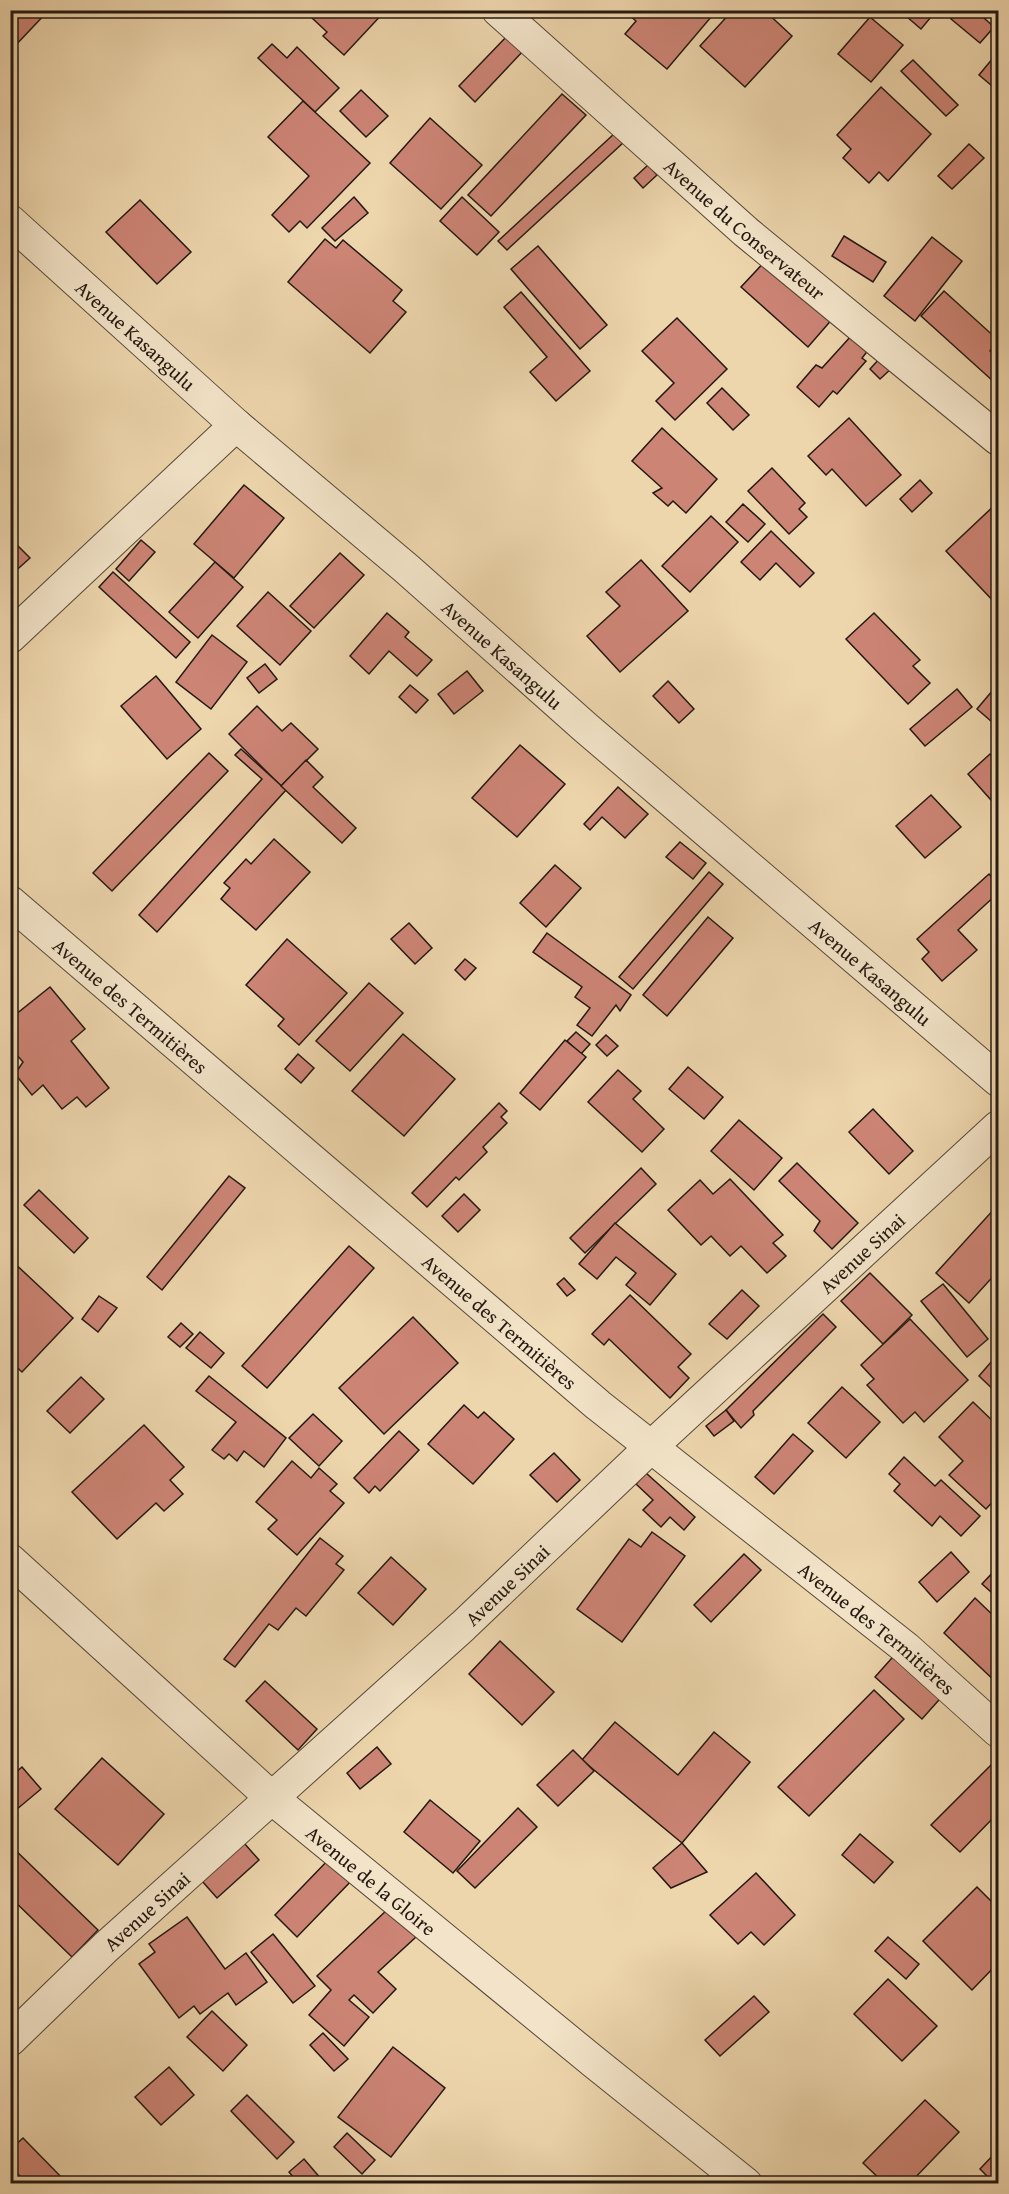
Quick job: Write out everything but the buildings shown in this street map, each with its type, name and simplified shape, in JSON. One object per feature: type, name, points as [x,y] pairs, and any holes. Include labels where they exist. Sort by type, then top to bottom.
[{"type":"street","name":"Avenue du Conservateur","points":[[498,10],[746,232],[999,439]]},
{"type":"street","name":"Avenue Kasangulu","points":[[10,221],[236,425],[407,569],[603,743],[999,1080]]},
{"type":"street","points":[[10,637],[236,425]]},
{"type":"street","name":"Avenue des Termitières","points":[[10,902],[598,1405],[906,1648],[999,1731]]},
{"type":"street","name":"Avenue Sinai","points":[[10,2040],[106,1947],[273,1799],[471,1618],[652,1446],[999,1127]]},
{"type":"street","name":"Avenue de la Gloire","points":[[10,1560],[273,1799],[746,2184]]}]
